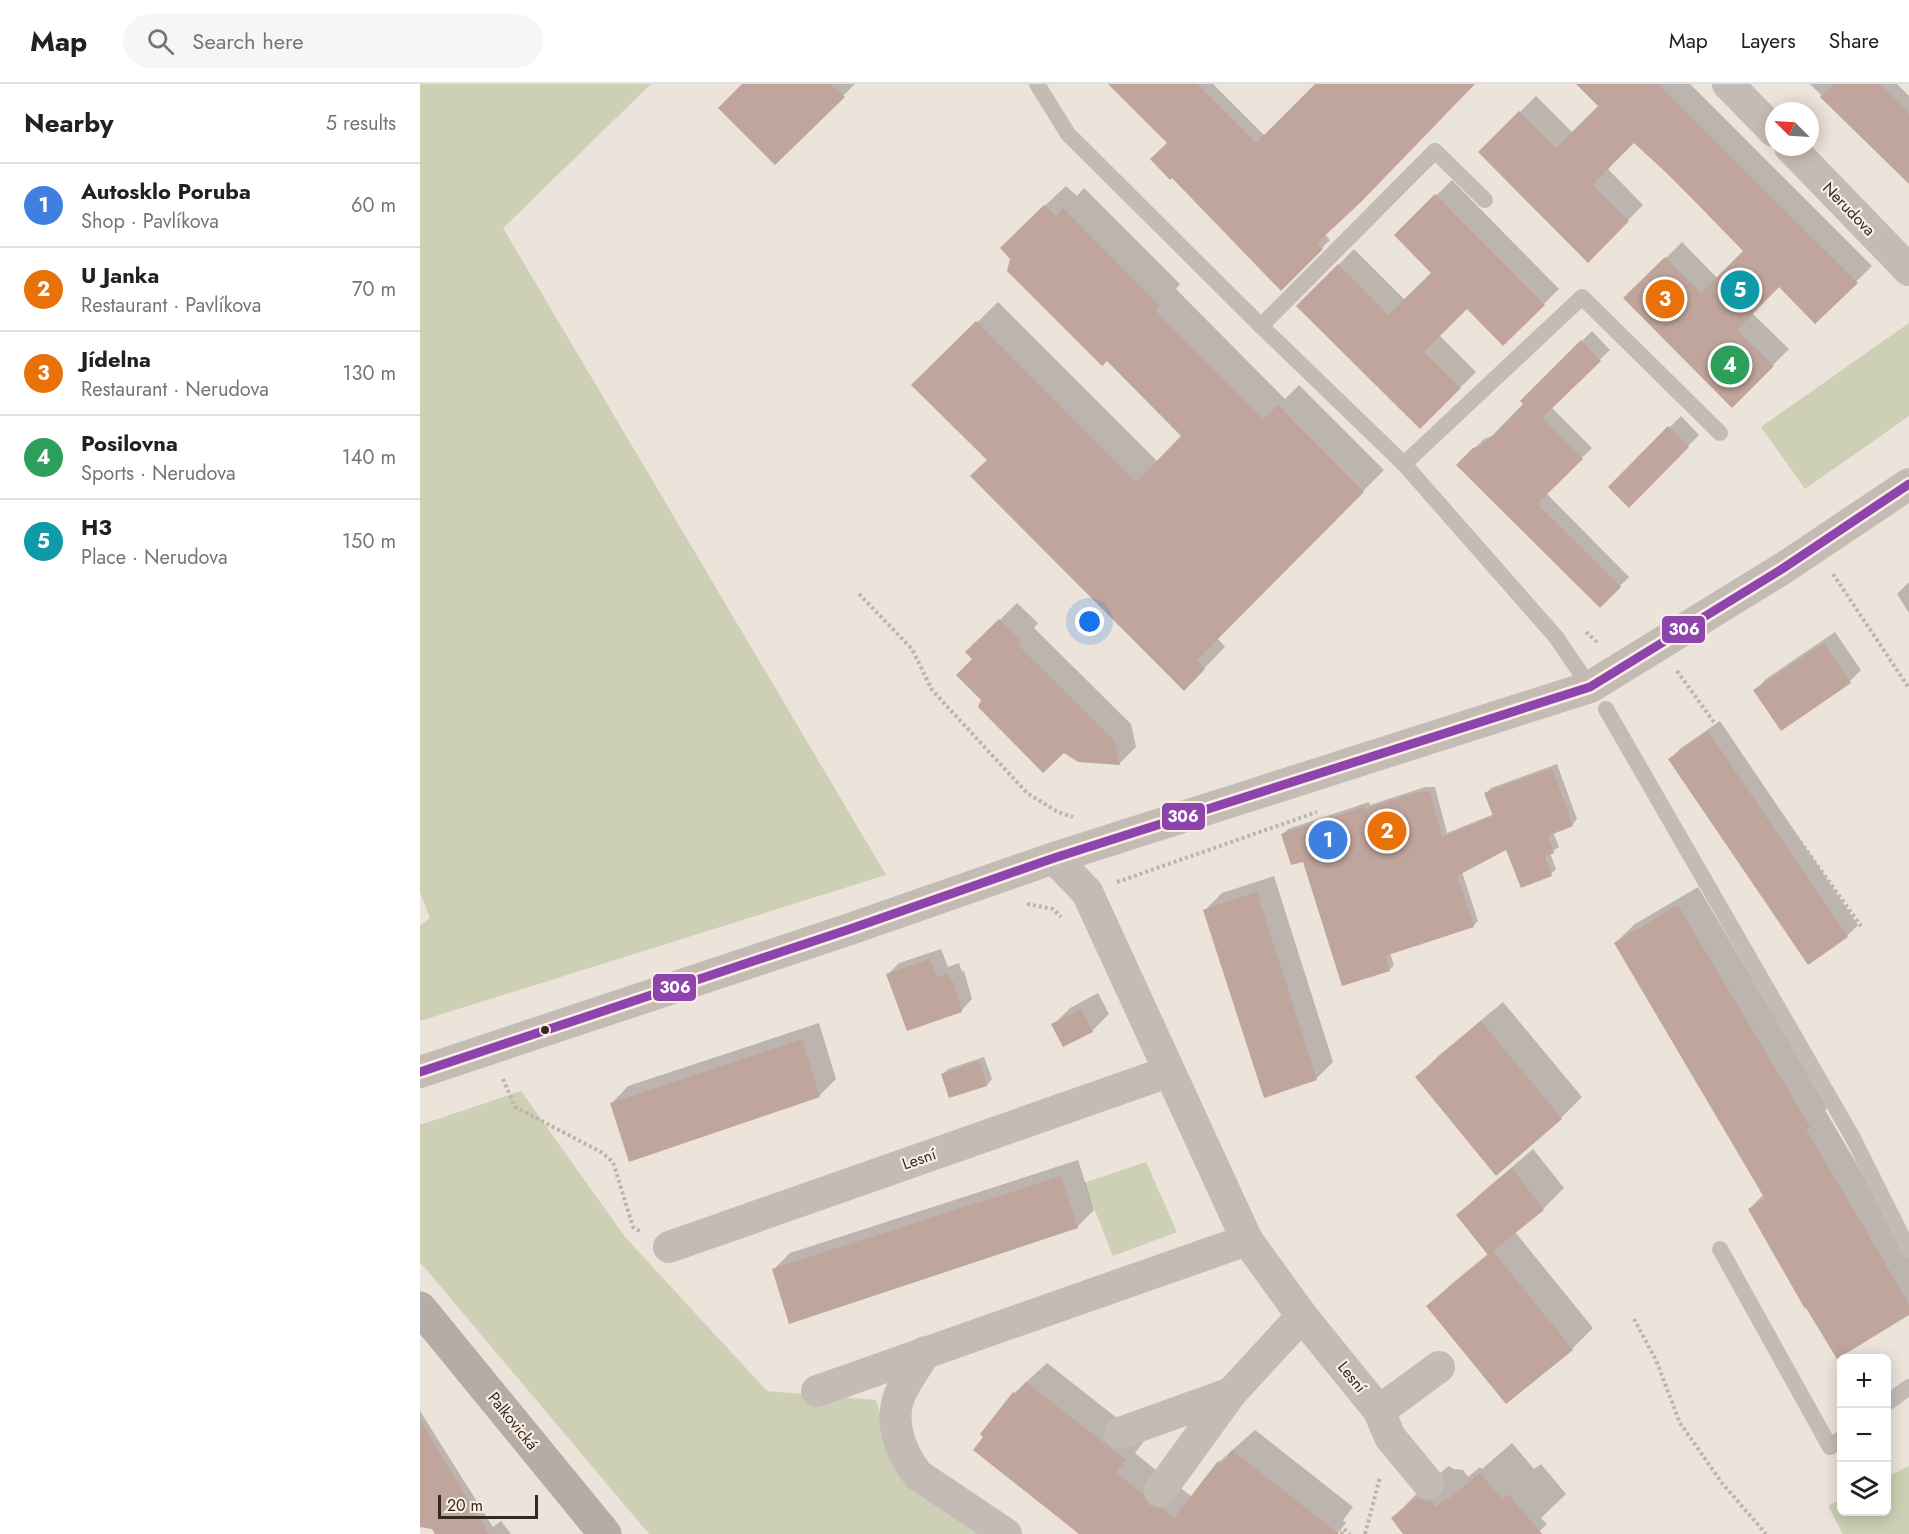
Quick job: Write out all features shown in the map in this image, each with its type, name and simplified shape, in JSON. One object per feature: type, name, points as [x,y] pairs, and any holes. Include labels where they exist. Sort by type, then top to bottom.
[{"type":"street","points":[[1728,84],[1765,122]]},
{"type":"street","name":"Nerudova","points":[[1799,156],[1909,270]]},
{"type":"street","points":[[420,1072],[1054,858],[1598,698],[1782,569],[1909,484]]},
{"type":"street","name":"Lesní","points":[[1054,858],[1087,892],[1247,1240],[1302,1317],[1428,1483]]},
{"type":"street","name":"Lesní","points":[[669,1247],[1168,1072]]},
{"type":"street","points":[[817,1391],[1247,1240]]},
{"type":"street","name":"Palkovická","points":[[420,1308],[605,1534]]},
{"type":"street","points":[[1160,1491],[1231,1393],[1302,1317]]},
{"type":"street","points":[[925,1352],[901,1393],[897,1406],[895,1422],[907,1461],[918,1475],[1006,1534]]},
{"type":"street","points":[[1385,1424],[1439,1367]]},
{"type":"street","points":[[1120,1433],[1231,1393]]},
{"type":"lane","points":[[1037,84],[1068,134],[1404,464],[1556,637],[1598,698],[1853,1138],[1909,1250]]},
{"type":"lane","points":[[1261,326],[1435,151],[1485,200]]},
{"type":"lane","points":[[1404,464],[1582,297],[1720,433]]},
{"type":"lane","points":[[1719,1249],[1830,1447],[1837,1442]]},
{"type":"lane","points":[[1891,1401],[1909,1387]]},
{"type":"path","points":[[1827,566],[1909,688]]},
{"type":"path","points":[[859,594],[912,649],[932,690],[1027,793],[1058,812],[1076,817]]},
{"type":"path","points":[[1572,660],[1599,644],[1584,630]]},
{"type":"path","points":[[1673,665],[1861,926]]},
{"type":"path","points":[[501,1076],[515,1107],[601,1152],[613,1162],[633,1227],[669,1247]]},
{"type":"path","points":[[1634,1319],[1656,1360],[1680,1423],[1722,1483],[1766,1534]]},
{"type":"path","points":[[1365,1534],[1385,1424]]},
{"type":"path","points":[[1341,1534],[1344,1529],[1350,1534]]},
{"type":"green space","points":[[420,84],[651,84],[503,228],[886,875],[420,1021],[420,926],[430,918],[420,892]]},
{"type":"green space","points":[[1909,323],[1909,416],[1805,489],[1761,427]]},
{"type":"green space","points":[[521,1091],[625,1237],[767,1391],[876,1400],[895,1461],[986,1534],[649,1534],[420,1262],[420,1125]]},
{"type":"green space","points":[[1146,1162],[1177,1232],[1113,1256],[1084,1183]]},
{"type":"green space","points":[[1909,1466],[1909,1534],[1843,1534],[1828,1506],[1837,1501],[1837,1516],[1891,1516],[1891,1475]]},
{"type":"building","points":[[742,84],[830,84],[845,97],[775,165],[718,108]]},
{"type":"building","points":[[1108,84],[1197,84],[1256,143],[1315,84],[1475,84],[1361,202],[1317,243],[1323,249],[1281,291],[1172,178],[1170,180],[1150,159],[1167,143]]},
{"type":"building","points":[[1576,84],[1658,84],[1858,283],[1815,324],[1779,287],[1737,330],[1774,366],[1732,408],[1623,298],[1665,257],[1701,293],[1743,251],[1672,178],[1634,143],[1592,185],[1629,221],[1588,263],[1478,152],[1519,111],[1556,148],[1598,106]]},
{"type":"building","points":[[1835,84],[1880,84],[1909,114],[1909,184],[1820,97]]},
{"type":"building","points":[[1435,194],[1545,305],[1503,346],[1467,309],[1424,352],[1461,388],[1420,429],[1296,306],[1338,264],[1388,315],[1431,273],[1394,235]]},
{"type":"building","points":[[1044,205],[1056,216],[1063,208],[1160,306],[1156,311],[1263,419],[1278,405],[1364,492],[1197,660],[1205,669],[1184,691],[970,476],[987,460],[911,385],[976,321],[1136,482],[1181,436],[1107,361],[1102,366],[1007,271],[1010,259],[1000,248]]},
{"type":"building","points":[[1581,340],[1601,361],[1542,418],[1583,459],[1537,504],[1621,587],[1600,608],[1456,465],[1473,448],[1482,445],[1493,435],[1523,404],[1520,401]]},
{"type":"building","points":[[1668,426],[1689,447],[1629,508],[1608,487]]},
{"type":"building","points":[[999,619],[1022,641],[1018,645],[1115,741],[1120,765],[1078,762],[1064,753],[1043,773],[978,707],[981,700],[956,675],[972,659],[965,652]]},
{"type":"building","points":[[1824,643],[1851,683],[1781,731],[1753,690]]},
{"type":"building","points":[[1708,731],[1848,937],[1808,965],[1668,759]]},
{"type":"building","points":[[1552,768],[1573,826],[1548,836],[1554,853],[1545,857],[1552,876],[1521,888],[1506,850],[1457,876],[1474,927],[1385,956],[1390,971],[1342,986],[1303,862],[1291,865],[1281,834],[1364,807],[1365,809],[1418,792],[1430,792],[1442,837],[1493,816],[1484,793]]},
{"type":"building","points":[[1257,892],[1317,1080],[1264,1098],[1203,910]]},
{"type":"building","points":[[1678,905],[1810,1127],[1806,1129],[1909,1304],[1909,1315],[1845,1354],[1837,1354],[1837,1359],[1805,1309],[1748,1209],[1765,1199],[1614,943]]},
{"type":"building","points":[[930,959],[937,977],[948,973],[951,982],[953,981],[962,1012],[907,1031],[886,974]]},
{"type":"building","points":[[1081,1009],[1093,1032],[1063,1047],[1051,1024]]},
{"type":"building","points":[[1481,1021],[1562,1119],[1496,1176],[1415,1077]]},
{"type":"building","points":[[802,1039],[820,1097],[629,1162],[610,1103]]},
{"type":"building","points":[[979,1061],[987,1086],[949,1098],[941,1074]]},
{"type":"building","points":[[1512,1168],[1544,1210],[1493,1251],[1573,1350],[1506,1404],[1426,1306],[1488,1255],[1456,1215]]},
{"type":"building","points":[[1061,1176],[1078,1228],[789,1324],[772,1269]]},
{"type":"building","points":[[1026,1382],[1126,1460],[1116,1473],[1143,1494],[1149,1505],[1162,1508],[1174,1518],[1218,1461],[1222,1464],[1232,1450],[1339,1534],[1079,1534],[973,1450],[983,1437],[980,1434],[1013,1392],[1016,1395]]},
{"type":"building","points":[[420,1420],[489,1534],[435,1534],[432,1529],[420,1527]]},
{"type":"building","points":[[1480,1473],[1502,1499],[1508,1494],[1542,1534],[1403,1534],[1391,1518],[1417,1497],[1431,1501],[1436,1507]]},
{"type":"transit line","name":"306","points":[[420,1072],[850,929],[1054,858],[1590,687],[1782,569],[1909,484]]},
{"type":"place","name":"H3","points":[[1740,290]]},
{"type":"place","name":"Jídelna","points":[[1665,299]]},
{"type":"place","name":"Posilovna","points":[[1730,365]]},
{"type":"place","name":"U Janka","points":[[1387,831]]},
{"type":"place","name":"Autosklo Poruba","points":[[1328,840]]}]
